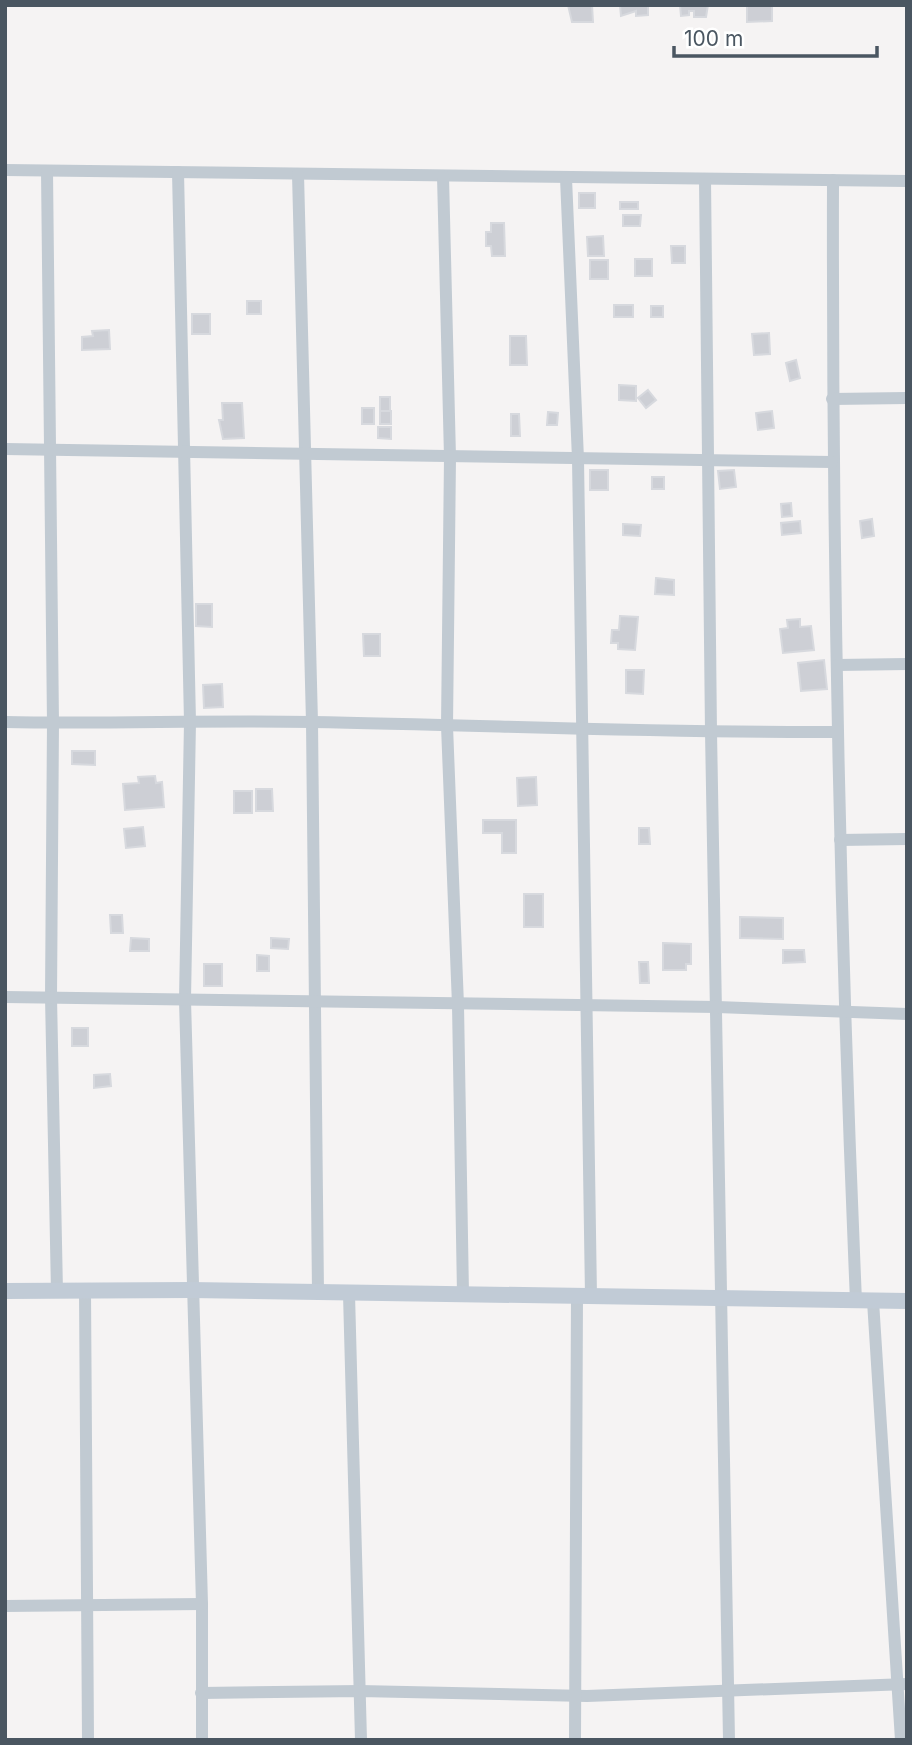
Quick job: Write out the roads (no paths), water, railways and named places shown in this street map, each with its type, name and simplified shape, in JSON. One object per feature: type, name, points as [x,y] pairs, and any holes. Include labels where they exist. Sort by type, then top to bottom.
[{"type":"street","points":[[5,170],[907,181]]},
{"type":"street","points":[[47,171],[53,723],[51,998],[57,1292]]},
{"type":"street","points":[[178,172],[190,722],[185,1000],[191,1290],[202,1604],[202,1740]]},
{"type":"street","points":[[298,174],[312,722],[318,1293]]},
{"type":"street","points":[[443,176],[450,457],[447,726],[458,1005],[463,1294]]},
{"type":"street","points":[[566,178],[578,458],[587,1007],[575,1740]]},
{"type":"street","points":[[705,179],[711,732],[729,1740]]},
{"type":"street","points":[[833,180],[832,462],[837,732],[844,1012],[856,1300]]},
{"type":"street","points":[[832,400],[907,398]]},
{"type":"street","points":[[5,449],[832,462]]},
{"type":"street","points":[[836,666],[907,664]]},
{"type":"street","points":[[5,722],[312,722],[581,726],[711,732],[837,732]]},
{"type":"street","points":[[840,841],[907,839]]},
{"type":"street","points":[[5,997],[717,1007],[907,1014]]},
{"type":"street","points":[[5,1291],[191,1290],[907,1301]]},
{"type":"street","points":[[85,1291],[88,1740]]},
{"type":"street","points":[[349,1294],[361,1740]]},
{"type":"street","points":[[873,1301],[903,1684],[901,1740]]},
{"type":"street","points":[[5,1606],[202,1604]]},
{"type":"street","points":[[201,1693],[360,1691],[574,1696],[903,1684]]}]
